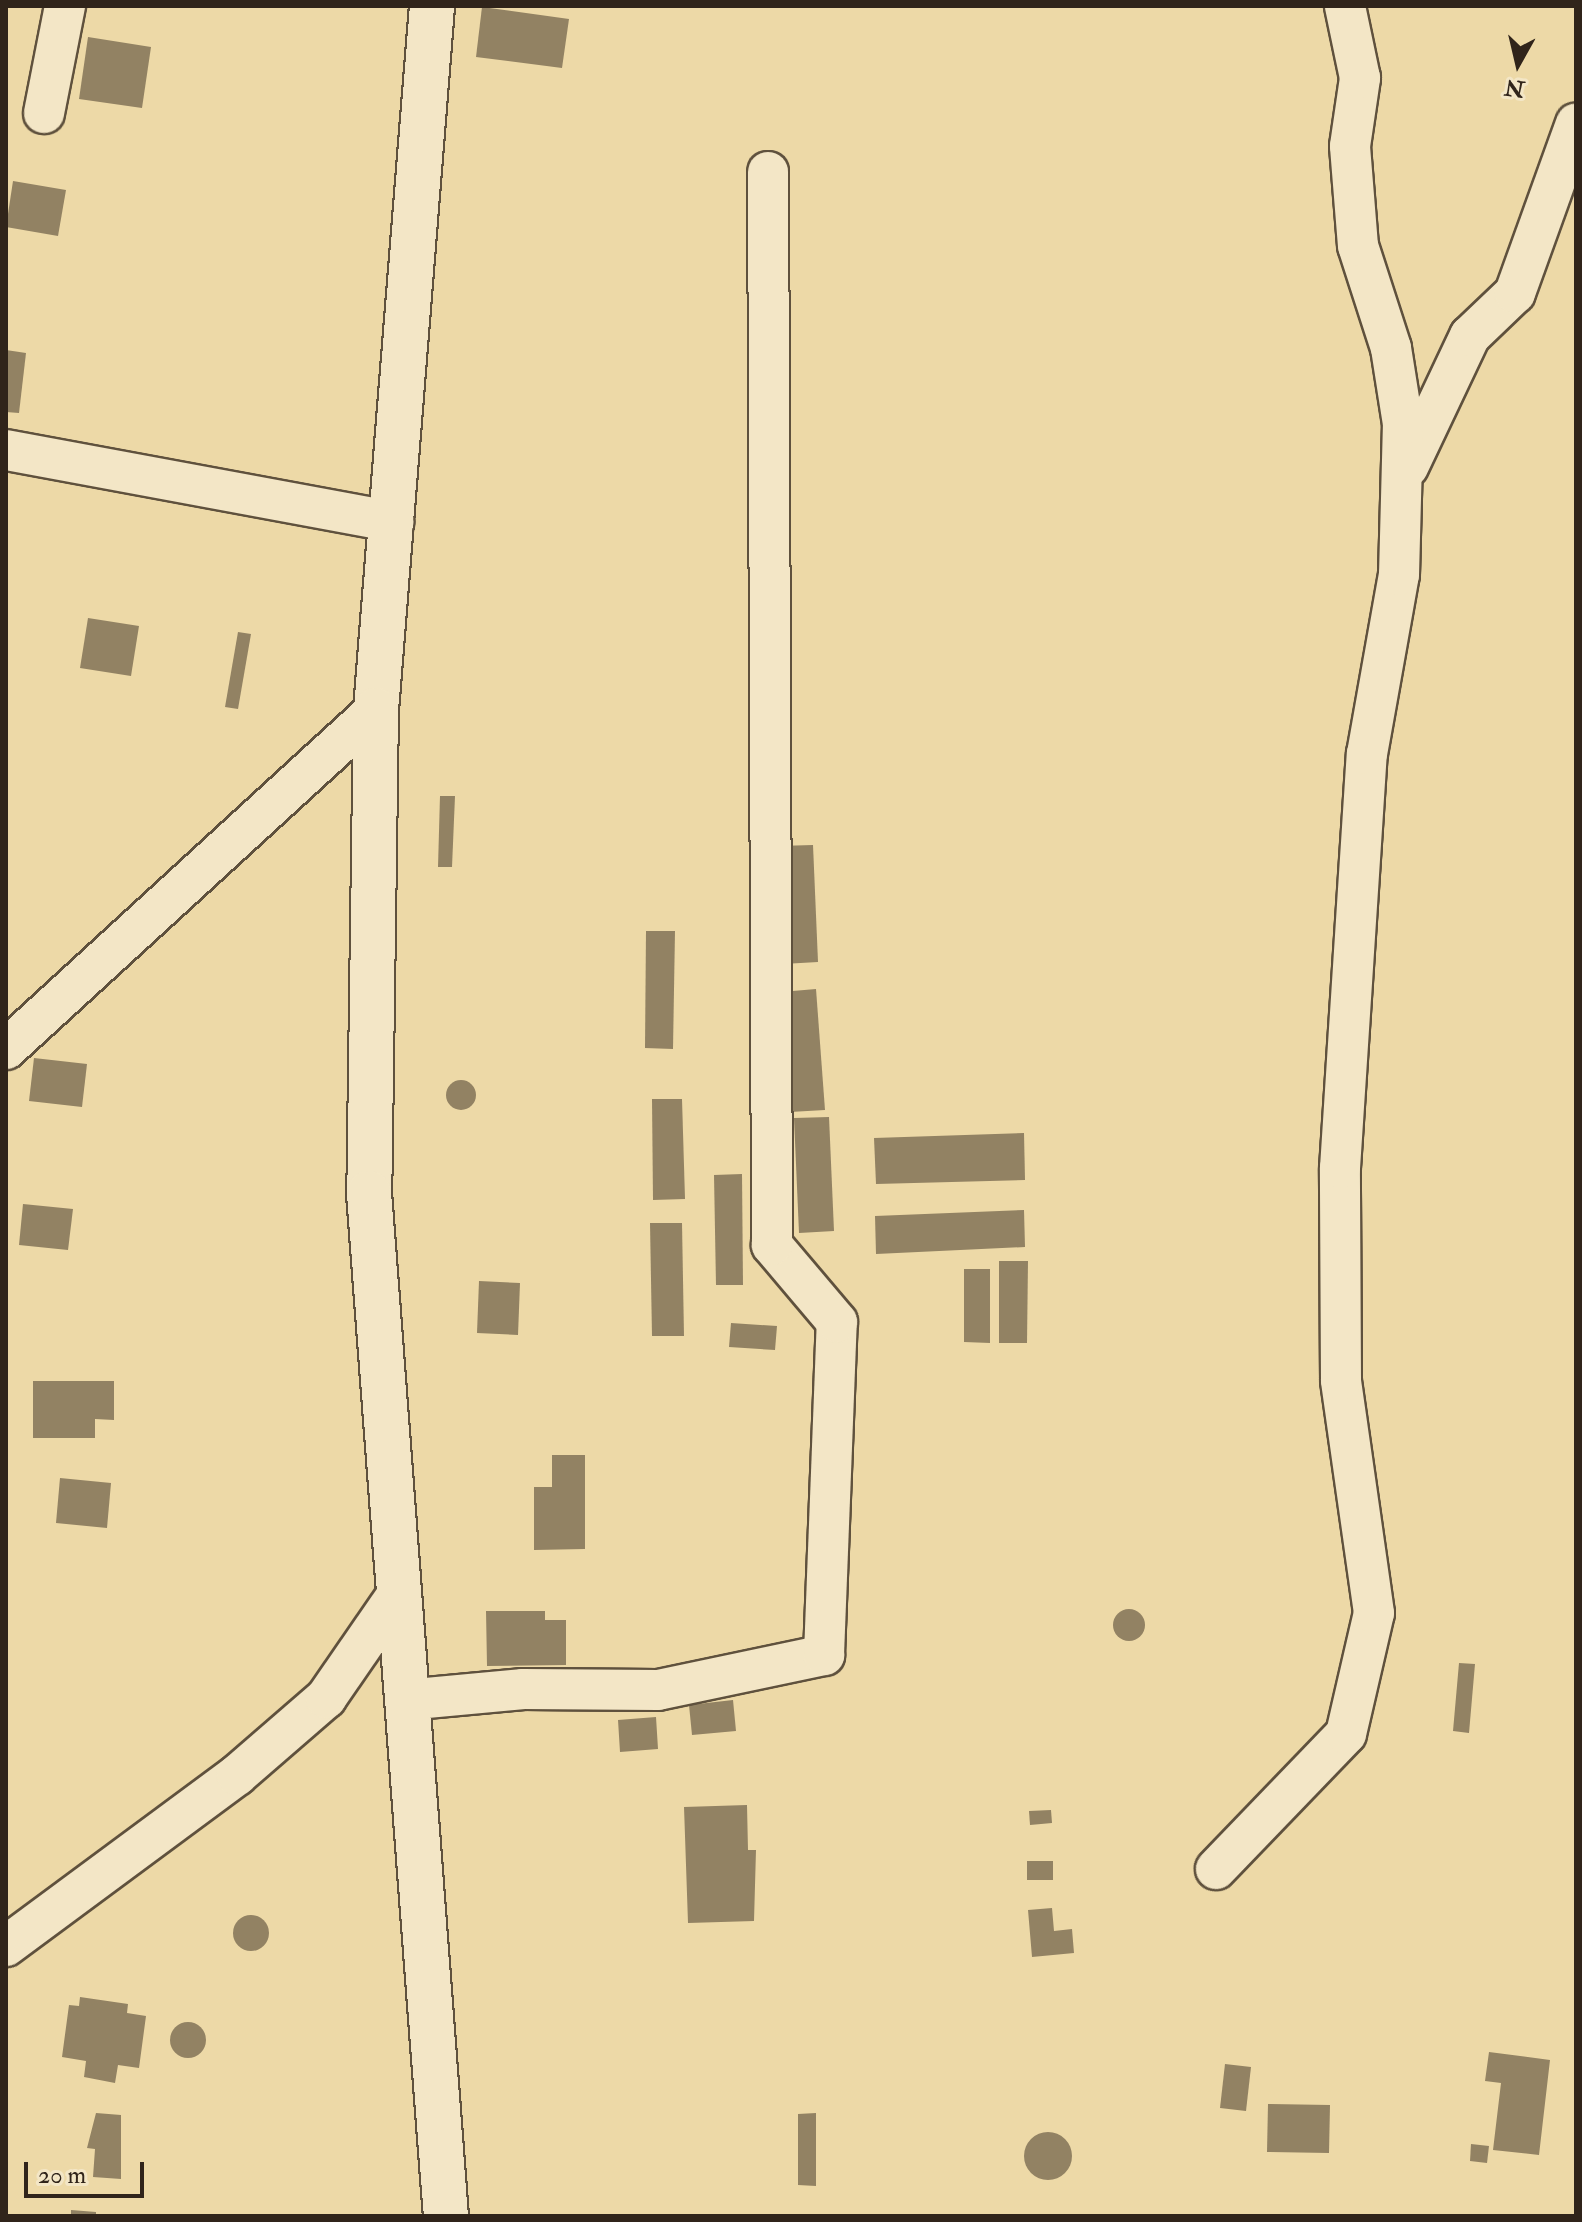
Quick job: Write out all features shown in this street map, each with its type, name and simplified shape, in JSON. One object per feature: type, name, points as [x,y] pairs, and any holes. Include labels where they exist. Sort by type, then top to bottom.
[{"type":"main road","points":[[432,6],[376,710],[369,1193],[446,2216]]},
{"type":"street","points":[[44,113],[65,6]]},
{"type":"street","points":[[1216,1869],[1346,1734],[1374,1613],[1341,1380],[1340,1168],[1349,950],[1367,754],[1396,605],[1403,424],[1391,348],[1358,246],[1350,146],[1360,78],[1345,6]]},
{"type":"street","points":[[1401,482],[1470,336],[1515,293],[1576,124]]},
{"type":"street","points":[[405,1700],[523,1689],[658,1690],[824,1655],[837,1322],[772,1245],[768,172]]},
{"type":"street","points":[[6,450],[393,522]]},
{"type":"street","points":[[6,1049],[376,710]]},
{"type":"street","points":[[6,1946],[237,1775],[326,1698],[397,1595]]},
{"type":"building","points":[[482,7],[569,19],[562,68],[476,57]]},
{"type":"building","points":[[88,37],[151,47],[142,108],[79,99]]},
{"type":"building","points":[[13,181],[66,190],[58,236],[6,227]]},
{"type":"building","points":[[6,350],[26,353],[19,413],[6,412]]},
{"type":"building","points":[[88,618],[139,626],[131,676],[80,668]]},
{"type":"building","points":[[238,632],[251,634],[238,709],[225,707]]},
{"type":"building","points":[[440,796],[455,796],[452,867],[438,867]]},
{"type":"building","points":[[813,845],[818,962],[783,964],[778,846]]},
{"type":"building","points":[[646,931],[675,931],[673,1049],[645,1048]]},
{"type":"building","points":[[816,989],[825,1110],[790,1112],[781,992]]},
{"type":"building","points":[[34,1058],[87,1064],[82,1107],[29,1101]]},
{"type":"building","points":[[461,1080],[472,1084],[476,1095],[472,1106],[461,1110],[450,1106],[446,1095],[450,1084]]},
{"type":"building","points":[[652,1099],[682,1099],[685,1199],[653,1200]]},
{"type":"building","points":[[829,1117],[834,1231],[799,1233],[794,1118]]},
{"type":"building","points":[[1024,1133],[1025,1180],[876,1184],[874,1138]]},
{"type":"building","points":[[742,1174],[743,1285],[716,1285],[714,1175]]},
{"type":"building","points":[[23,1204],[73,1209],[68,1250],[19,1245]]},
{"type":"building","points":[[1024,1210],[1025,1247],[876,1254],[875,1216]]},
{"type":"building","points":[[650,1223],[682,1223],[684,1336],[652,1336]]},
{"type":"building","points":[[999,1261],[1028,1261],[1027,1343],[999,1343]]},
{"type":"building","points":[[964,1269],[990,1269],[990,1343],[964,1342]]},
{"type":"building","points":[[479,1281],[520,1283],[518,1335],[477,1333]]},
{"type":"building","points":[[731,1323],[777,1326],[775,1350],[729,1347]]},
{"type":"building","points":[[33,1381],[114,1381],[114,1420],[95,1419],[95,1438],[33,1438]]},
{"type":"building","points":[[552,1455],[585,1455],[585,1549],[534,1550],[534,1487],[552,1487]]},
{"type":"building","points":[[60,1478],[111,1483],[107,1528],[56,1523]]},
{"type":"building","points":[[1129,1609],[1140,1614],[1145,1625],[1140,1636],[1129,1641],[1118,1636],[1113,1625],[1118,1614]]},
{"type":"building","points":[[486,1611],[545,1611],[545,1620],[566,1620],[566,1665],[487,1666]]},
{"type":"building","points":[[1459,1663],[1475,1664],[1469,1733],[1453,1731]]},
{"type":"building","points":[[733,1700],[736,1731],[692,1735],[689,1705]]},
{"type":"building","points":[[656,1717],[658,1749],[620,1752],[618,1720]]},
{"type":"building","points":[[747,1805],[748,1850],[756,1850],[754,1921],[688,1923],[684,1807]]},
{"type":"building","points":[[1051,1810],[1052,1823],[1030,1825],[1029,1811]]},
{"type":"building","points":[[1027,1861],[1053,1861],[1053,1880],[1027,1880]]},
{"type":"building","points":[[1052,1908],[1054,1931],[1072,1929],[1074,1953],[1032,1957],[1028,1910]]},
{"type":"building","points":[[251,1915],[264,1920],[269,1933],[264,1946],[251,1951],[238,1946],[233,1933],[238,1920]]},
{"type":"building","points":[[80,1997],[128,2004],[127,2013],[146,2016],[139,2068],[118,2065],[115,2083],[84,2077],[86,2061],[62,2057],[69,2005],[79,2006]]},
{"type":"building","points":[[188,2022],[201,2027],[206,2040],[201,2053],[188,2058],[175,2053],[170,2040],[175,2027]]},
{"type":"building","points":[[1489,2052],[1550,2060],[1539,2155],[1493,2150],[1501,2083],[1485,2081]]},
{"type":"building","points":[[1225,2064],[1251,2067],[1246,2111],[1220,2108]]},
{"type":"building","points":[[1268,2104],[1330,2105],[1329,2153],[1267,2152]]},
{"type":"building","points":[[96,2113],[121,2115],[121,2179],[93,2177],[95,2149],[87,2148]]},
{"type":"building","points":[[816,2113],[816,2186],[798,2185],[798,2114]]},
{"type":"building","points":[[1048,2132],[1057,2133],[1065,2139],[1071,2147],[1071,2165],[1065,2173],[1057,2179],[1048,2180],[1039,2179],[1031,2173],[1025,2165],[1024,2156],[1025,2147],[1031,2139],[1039,2133]]},
{"type":"building","points":[[1471,2144],[1489,2146],[1487,2163],[1470,2161]]},
{"type":"building","points":[[71,2210],[96,2212],[96,2216],[71,2216]]}]
